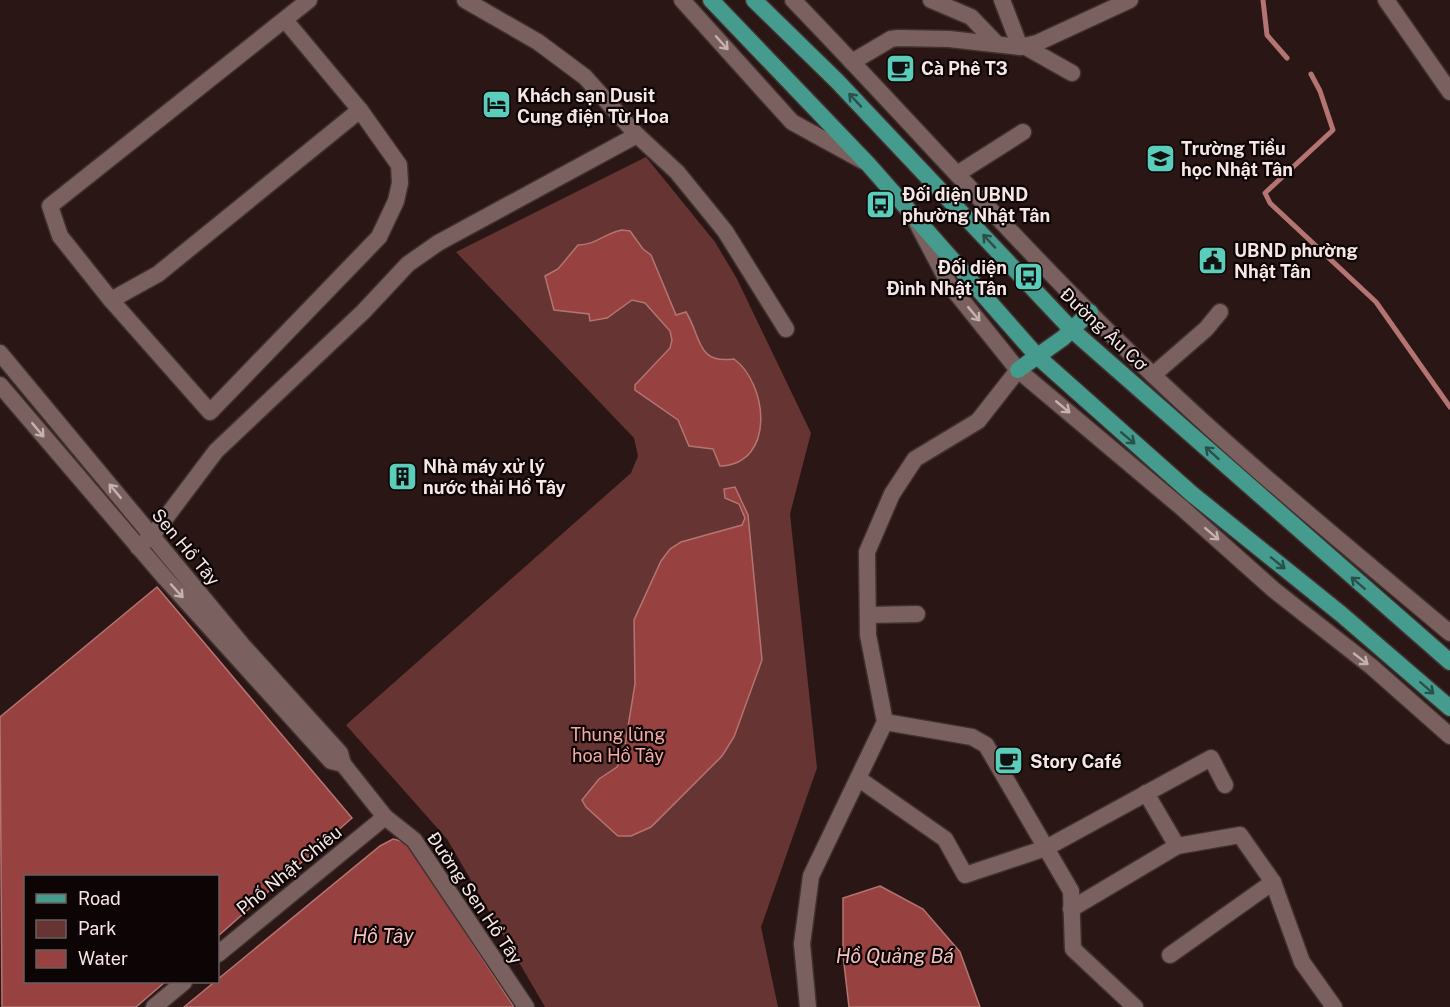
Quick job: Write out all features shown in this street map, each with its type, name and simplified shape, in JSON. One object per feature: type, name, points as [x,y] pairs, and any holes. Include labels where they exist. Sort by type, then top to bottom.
[{"type":"main road","points":[[711,0],[868,164],[1038,357],[1192,494],[1341,614],[1450,708]]},
{"type":"main road","name":"Đường Âu Cơ","points":[[754,0],[837,81],[1072,330],[1450,662]]},
{"type":"main road","points":[[1018,370],[1072,330],[1090,312]]},
{"type":"street","points":[[285,20],[360,110],[399,165],[400,183],[389,220],[379,237],[210,412],[111,300],[60,236],[50,206],[309,0]]},
{"type":"street","points":[[465,0],[538,42],[585,77],[637,135],[677,172],[725,231],[786,328]]},
{"type":"street","points":[[682,0],[792,122],[868,164]]},
{"type":"street","name":"Đường Âu Cơ","points":[[793,0],[957,174],[1153,375],[1298,506],[1450,633]]},
{"type":"street","points":[[931,0],[971,17],[997,44]]},
{"type":"street","points":[[1002,0],[1022,47]]},
{"type":"street","points":[[1022,47],[1050,38],[1130,0]]},
{"type":"street","points":[[1386,0],[1450,92]]},
{"type":"street","points":[[852,62],[891,39],[949,39],[1022,47],[1072,73]]},
{"type":"street","points":[[111,300],[158,274],[360,110]]},
{"type":"street","points":[[957,174],[1023,132]]},
{"type":"street","points":[[138,547],[152,536],[216,451],[363,312],[408,264],[438,243],[637,135]]},
{"type":"street","points":[[911,211],[949,284],[1018,370],[1102,439],[1274,590],[1372,667],[1450,736]]},
{"type":"street","points":[[1153,375],[1206,329],[1220,312]]},
{"type":"street","name":"Sen Hồ Tây","points":[[0,353],[152,536],[239,651],[331,761],[343,764],[386,816]]},
{"type":"street","points":[[808,1007],[802,944],[811,876],[885,722],[868,635],[867,552],[892,494],[915,459],[978,421],[1018,370]]},
{"type":"street","name":"Sen Hồ Tây","points":[[0,385],[138,547],[239,651]]},
{"type":"street","points":[[868,615],[917,614]]},
{"type":"street","points":[[885,722],[972,737],[986,745],[1071,891],[1073,949],[1135,1007]]},
{"type":"street","points":[[859,779],[945,839],[965,875],[1046,848],[1211,758],[1225,785]]},
{"type":"street","points":[[1146,794],[1177,846]]},
{"type":"street","name":"Phố Nhật Chiêu","points":[[219,953],[386,816]]},
{"type":"street","name":"Đường Sen Hồ Tây","points":[[386,816],[414,840],[526,1007]]},
{"type":"street","points":[[1071,909],[1177,846],[1240,835],[1273,882],[1302,962],[1334,1007]]},
{"type":"street","points":[[1170,955],[1273,882]]},
{"type":"street","points":[[154,1007],[182,983]]},
{"type":"green space","name":"Thung lũng hoa Hồ Tây","points":[[646,157],[715,242],[737,279],[811,433],[790,514],[817,768],[761,927],[778,1007],[545,1007],[447,839],[346,725],[631,473],[638,456],[634,438],[456,252]]},
{"type":"water","points":[[622,230],[630,231],[643,249],[651,255],[676,315],[686,312],[706,353],[722,359],[734,359],[754,386],[761,421],[758,438],[751,452],[738,462],[720,466],[713,449],[689,446],[678,420],[635,390],[635,385],[670,348],[672,340],[670,331],[645,303],[632,300],[607,318],[590,321],[589,314],[554,310],[545,276],[558,269],[578,245],[590,243]]},
{"type":"water","points":[[735,487],[748,515],[762,660],[734,737],[722,756],[651,827],[631,836],[618,836],[586,807],[582,800],[599,779],[617,767],[624,751],[635,684],[634,620],[661,561],[670,549],[681,542],[742,525],[745,518],[739,504],[725,498],[724,489]]},
{"type":"water","points":[[157,587],[352,818],[219,935],[219,875],[24,875],[24,983],[164,983],[136,1007],[2,1007],[0,717]]},
{"type":"water","name":"Hồ Tây","points":[[393,839],[405,842],[514,1007],[184,1007],[213,983],[219,983],[219,978],[380,846]]},
{"type":"water","name":"Hồ Quảng Bá","points":[[880,886],[923,909],[960,952],[980,1007],[849,1007],[843,955],[843,898]]},
{"type":"waterway","points":[[1263,0],[1267,35],[1287,58]]},
{"type":"waterway","points":[[1311,74],[1320,91],[1333,130],[1265,193],[1270,203],[1376,302],[1450,407]]},
{"type":"place","name":"Cà Phê T3","points":[[900,68]]},
{"type":"place","name":"Khách sạn Dusit Cung điện Từ Hoa","points":[[496,105]]},
{"type":"place","name":"Trường Tiểu học Nhật Tân","points":[[1160,158]]},
{"type":"place","name":"Đối diện UBND phường Nhật Tân","points":[[881,204]]},
{"type":"place","name":"UBND phường Nhật Tân","points":[[1213,260]]},
{"type":"place","name":"Đối diện Đình Nhật Tân","points":[[1028,277]]},
{"type":"place","name":"Nhà máy xử lý nước thải Hồ Tây","points":[[402,476]]},
{"type":"place","name":"Story Café","points":[[1009,761]]}]
